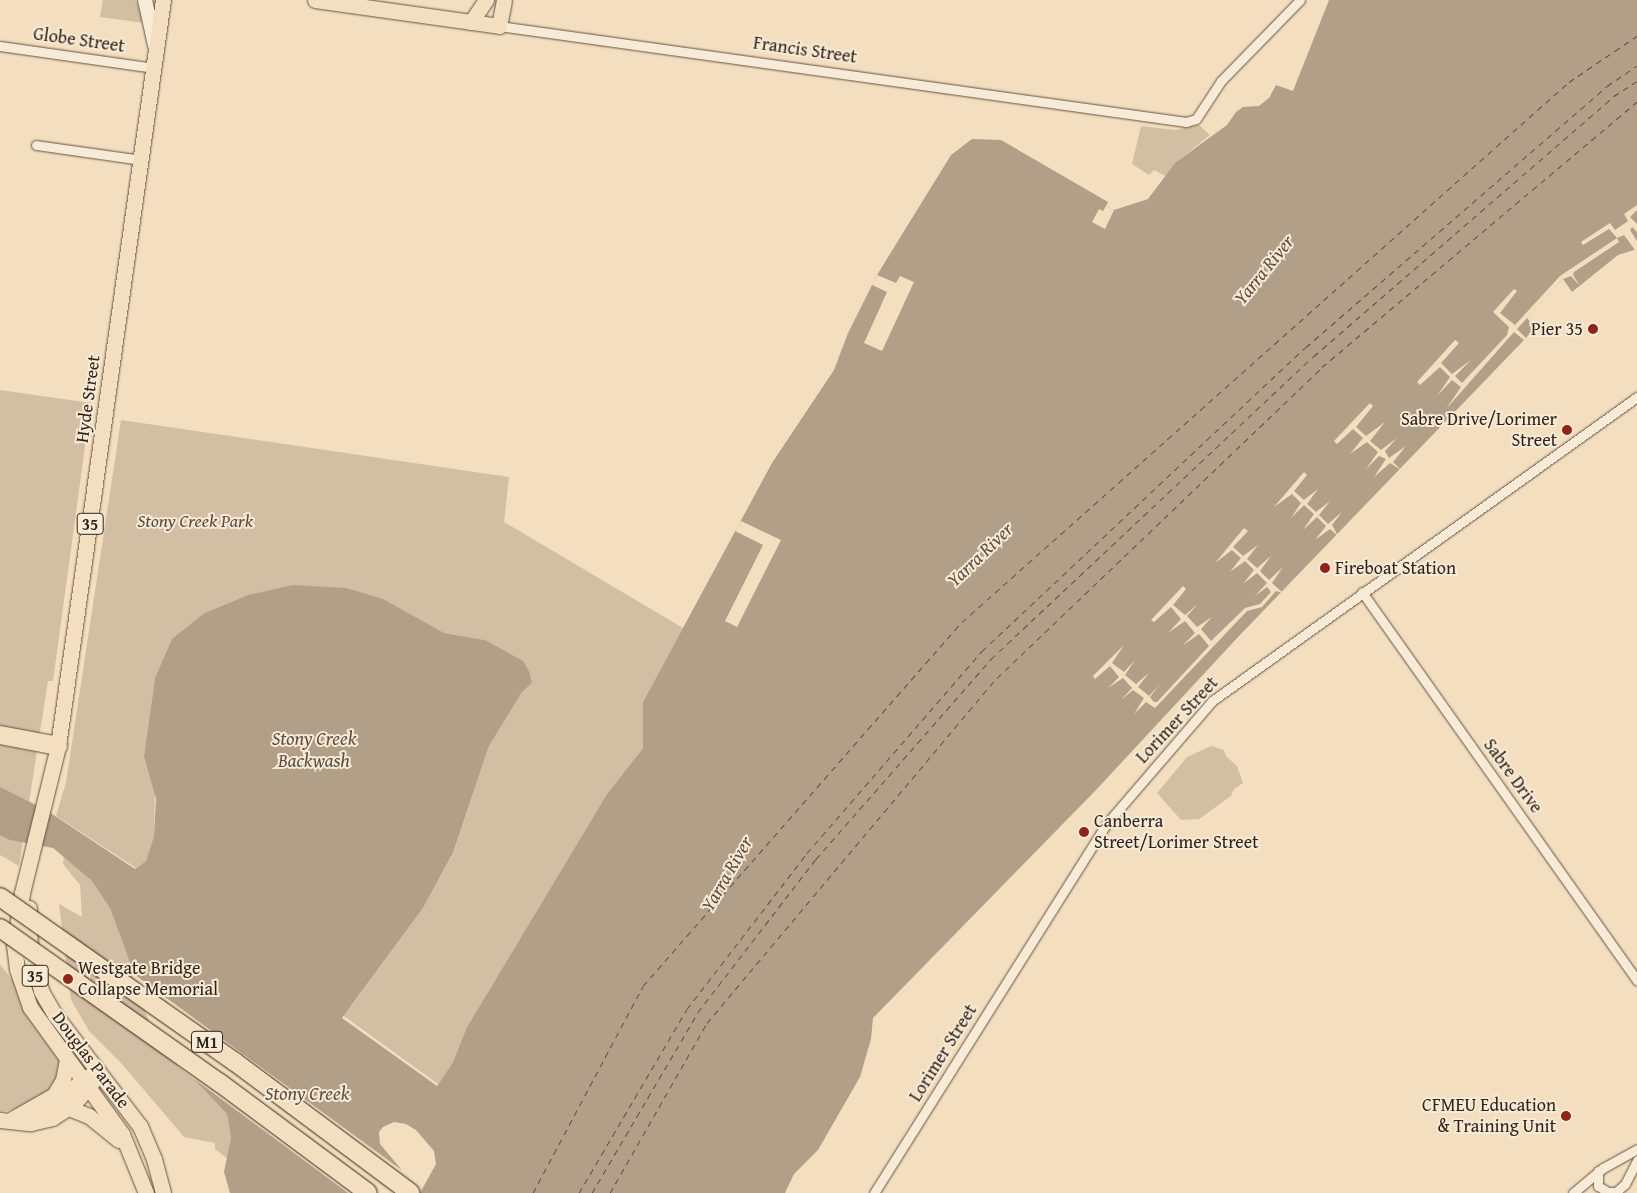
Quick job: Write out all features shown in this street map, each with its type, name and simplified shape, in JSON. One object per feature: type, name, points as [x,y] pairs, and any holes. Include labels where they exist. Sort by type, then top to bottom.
[{"type":"highway","points":[[0,734],[58,746]]},
{"type":"highway","name":"M1","points":[[0,897],[236,1062],[411,1193]]},
{"type":"highway","name":"M1","points":[[0,928],[220,1083],[368,1193]]},
{"type":"main road","points":[[145,0],[155,60]]},
{"type":"main road","name":"Hyde Street","points":[[46,803],[58,746],[163,0]]},
{"type":"main road","name":"Francis Street","points":[[315,0],[499,26]]},
{"type":"main road","points":[[471,22],[486,0]]},
{"type":"main road","points":[[499,26],[504,0]]},
{"type":"main road","name":"Douglas Parade","points":[[46,803],[15,925],[16,969],[30,1007],[122,1134],[136,1163],[146,1193]]},
{"type":"main road","name":"Douglas Parade","points":[[34,854],[28,930],[35,977],[55,1015],[140,1126],[154,1159],[163,1193]]},
{"type":"main road","points":[[5,1120],[54,1095],[65,1075],[67,1059]]},
{"type":"main road","points":[[5,1120],[53,1106],[100,1072]]},
{"type":"main road","points":[[5,1120],[40,1122],[69,1108],[86,1083]]},
{"type":"main road","points":[[69,1108],[80,1110],[108,1130],[136,1163]]},
{"type":"street","name":"Francis Street","points":[[499,26],[1186,122],[1196,119],[1221,81],[1300,0]]},
{"type":"street","name":"Globe Street","points":[[0,46],[155,60]]},
{"type":"street","points":[[36,145],[141,160]]},
{"type":"street","name":"Lorimer Street","points":[[874,1193],[1113,814],[1221,692],[1637,397]]},
{"type":"street","name":"Sabre Drive","points":[[1362,592],[1637,980]]},
{"type":"street","points":[[1573,1193],[1598,1171],[1637,1149]]},
{"type":"street","points":[[1598,1171],[1598,1186],[1608,1192],[1616,1192],[1625,1184],[1637,1160]]},
{"type":"green space","points":[[103,0],[136,0],[144,23],[100,17]]},
{"type":"green space","points":[[1199,125],[1210,135],[1176,162],[1167,177],[1154,170],[1149,175],[1132,164],[1141,126],[1175,130]]},
{"type":"green space","points":[[0,390],[91,403],[53,681],[48,681],[19,866],[0,855]]},
{"type":"green space","name":"Stony Creek Park","points":[[121,420],[509,477],[504,522],[683,628],[643,702],[643,748],[607,794],[467,1027],[453,1062],[438,1084],[341,1014],[352,1005],[423,908],[453,854],[489,746],[522,692],[532,683],[485,640],[444,633],[413,618],[203,614],[173,639],[155,678],[144,756],[155,787],[154,836],[146,861],[136,868],[56,816],[66,782]]},
{"type":"green space","points":[[1211,746],[1224,750],[1226,756],[1237,766],[1243,783],[1234,789],[1231,796],[1199,819],[1181,820],[1157,793],[1187,757]]},
{"type":"green space","points":[[64,856],[91,880],[110,908],[159,1042],[227,1114],[231,1138],[228,1159],[215,1149],[215,1143],[184,1137],[122,1064],[89,1031],[71,1000],[59,904],[82,917],[80,885],[63,864]]},
{"type":"green space","points":[[0,964],[13,981],[27,1016],[58,1059],[62,1069],[50,1091],[21,1108],[0,1112]]},
{"type":"water","points":[[1329,0],[1637,0],[1637,249],[1618,255],[1572,292],[1563,279],[1527,318],[1535,328],[1524,340],[1239,636],[1096,790],[873,1018],[871,1039],[860,1077],[818,1150],[794,1174],[785,1193],[420,1193],[436,1164],[434,1151],[416,1130],[406,1124],[394,1122],[383,1127],[379,1132],[380,1144],[401,1169],[387,1193],[230,1193],[224,1172],[231,1138],[227,1114],[159,1042],[110,908],[91,880],[53,848],[10,840],[0,835],[0,787],[46,810],[135,869],[146,861],[154,836],[156,799],[144,756],[155,678],[172,639],[203,614],[248,595],[293,585],[346,588],[383,599],[444,633],[485,640],[523,661],[529,671],[532,683],[522,692],[489,746],[453,853],[423,908],[342,1018],[437,1086],[453,1062],[467,1027],[607,794],[643,748],[643,702],[772,463],[834,370],[848,333],[877,275],[951,155],[972,139],[1001,140],[1108,202],[1106,206],[1114,210],[1148,199],[1176,162],[1227,125],[1236,112],[1243,107],[1259,106],[1269,98],[1276,85],[1293,91]]},
{"type":"pier","points":[[1637,205],[1637,210],[1630,217],[1637,224],[1637,232],[1632,227],[1630,230],[1637,241],[1637,249],[1635,250],[1624,235],[1617,238],[1609,229],[1583,245],[1581,242],[1610,223],[1615,230],[1628,221],[1624,214]]},
{"type":"pier","points":[[1106,206],[1114,210],[1105,229],[1092,222],[1099,209],[1103,211]]},
{"type":"pier","points":[[1617,238],[1619,242],[1574,272],[1573,275],[1580,286],[1571,276],[1563,279],[1517,329],[1526,338],[1524,340],[1514,332],[1446,409],[1461,387],[1452,380],[1437,396],[1450,377],[1440,367],[1420,385],[1417,382],[1455,340],[1459,343],[1441,363],[1452,374],[1471,360],[1455,376],[1462,383],[1507,335],[1509,327],[1493,312],[1514,289],[1517,291],[1500,313],[1515,325],[1560,276]]},
{"type":"pier","points":[[877,275],[896,283],[900,276],[914,282],[882,351],[864,343],[887,292],[872,285]]},
{"type":"pier","points":[[1370,403],[1373,406],[1356,427],[1366,436],[1385,422],[1370,441],[1381,450],[1397,438],[1385,451],[1389,458],[1406,446],[1393,462],[1401,470],[1390,463],[1374,477],[1386,459],[1379,456],[1366,469],[1378,452],[1367,442],[1350,454],[1363,438],[1353,429],[1337,444],[1334,441]]},
{"type":"pier","points":[[1304,472],[1307,475],[1294,491],[1304,500],[1318,489],[1307,504],[1316,512],[1330,501],[1319,515],[1328,524],[1342,512],[1332,525],[1338,536],[1330,529],[1315,540],[1326,526],[1317,517],[1303,530],[1314,514],[1304,505],[1291,518],[1301,503],[1292,494],[1274,507]]},
{"type":"pier","points":[[741,521],[781,540],[737,627],[725,621],[763,545],[735,531]]},
{"type":"pier","points":[[1244,528],[1248,531],[1233,547],[1243,556],[1258,545],[1247,559],[1257,568],[1271,556],[1260,571],[1269,580],[1283,567],[1272,583],[1283,593],[1276,591],[1262,607],[1247,611],[1155,708],[1146,702],[1134,714],[1144,698],[1133,690],[1121,700],[1132,688],[1123,678],[1108,688],[1119,677],[1110,666],[1095,679],[1093,676],[1124,645],[1112,663],[1124,672],[1135,660],[1125,675],[1136,684],[1149,673],[1138,687],[1149,696],[1160,684],[1150,697],[1154,702],[1157,702],[1209,646],[1199,634],[1182,646],[1195,633],[1185,621],[1168,633],[1181,619],[1171,607],[1154,622],[1151,620],[1183,586],[1186,589],[1173,605],[1185,615],[1198,604],[1187,616],[1197,627],[1212,617],[1201,629],[1211,641],[1245,608],[1260,604],[1271,592],[1267,587],[1255,596],[1267,583],[1257,573],[1243,584],[1254,570],[1245,561],[1230,572],[1241,558],[1232,550],[1215,563]]},
{"type":"pier","points":[[131,972],[403,1171],[390,1193],[348,1193],[178,1067],[157,1044]]},
{"type":"ferry route","points":[[533,1193],[643,986],[962,622],[1569,82],[1637,36]]},
{"type":"ferry route","points":[[579,1193],[687,1009],[807,853],[982,651],[1306,347],[1607,86],[1637,66]]},
{"type":"ferry route","points":[[592,1193],[698,1012],[816,859],[991,659],[1314,356],[1614,96],[1637,81]]},
{"type":"ferry route","points":[[610,1193],[707,1023],[997,678],[1322,367],[1637,102]]},
{"type":"place","name":"Pier 35","points":[[1593,329]]},
{"type":"place","name":"Sabre Drive/Lorimer Street","points":[[1567,430]]},
{"type":"place","name":"Fireboat Station","points":[[1325,568]]},
{"type":"place","name":"Canberra Street/Lorimer Street","points":[[1084,832]]},
{"type":"place","name":"Westgate Bridge Collapse Memorial","points":[[68,979]]},
{"type":"place","name":"CFMEU Education & Training Unit","points":[[1566,1116]]},
{"type":"water label","name":"Yarra River","points":[[1264,270]]},
{"type":"water label","name":"Yarra River","points":[[980,555]]},
{"type":"water label","name":"Stony Creek Backwash","points":[[314,750]]},
{"type":"water label","name":"Yarra River","points":[[727,874]]},
{"type":"water label","name":"Stony Creek","points":[[307,1094]]}]
